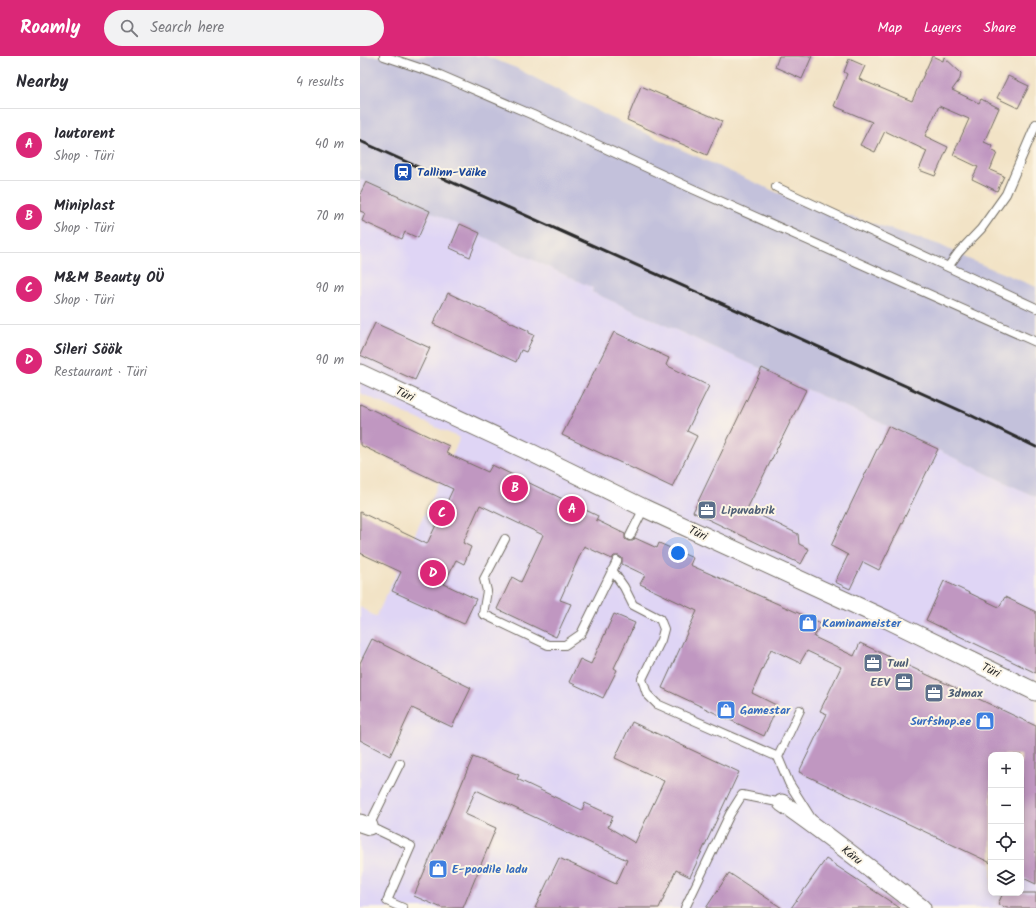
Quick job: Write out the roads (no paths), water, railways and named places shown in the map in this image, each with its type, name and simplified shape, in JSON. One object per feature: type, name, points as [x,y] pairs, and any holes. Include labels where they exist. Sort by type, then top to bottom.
[{"type":"street","name":"Türi","points":[[360,373],[532,453],[644,508],[888,620],[1036,692]]},
{"type":"street","name":"Käru","points":[[782,803],[818,827],[868,868],[922,908]]},
{"type":"lane","points":[[384,56],[440,75],[533,115],[693,189],[1036,342]]},
{"type":"lane","points":[[948,268],[959,252],[981,230],[1006,194],[1036,124]]},
{"type":"lane","points":[[776,187],[1036,308]]},
{"type":"lane","points":[[630,536],[644,508]]},
{"type":"lane","points":[[505,539],[484,579],[487,592],[483,614],[548,646],[565,645],[581,634],[617,561]]},
{"type":"lane","points":[[612,570],[624,587],[633,605],[660,619],[664,629],[661,640],[642,679],[648,694],[658,704],[778,757],[789,783],[818,827]]},
{"type":"lane","points":[[778,757],[800,710]]},
{"type":"lane","points":[[400,763],[365,824],[411,846],[387,901],[403,908]]},
{"type":"lane","points":[[685,908],[730,814],[742,795],[782,803]]},
{"type":"railway","points":[[360,141],[968,414],[1036,447]]},
{"type":"place","name":"Tallinn-Väike","points":[[403,172]]},
{"type":"place","name":"Miniplast","points":[[515,488]]},
{"type":"place","name":"1autorent","points":[[572,509]]},
{"type":"place","name":"Lipuvabrik","points":[[707,510]]},
{"type":"place","name":"M&M Beauty OÜ","points":[[442,513]]},
{"type":"place","name":"Sileri Söök","points":[[433,573]]},
{"type":"place","name":"Kaminameister","points":[[808,623]]},
{"type":"place","name":"Tuul","points":[[873,663]]},
{"type":"place","name":"EEV","points":[[904,682]]},
{"type":"place","name":"3dmax","points":[[934,693]]},
{"type":"place","name":"Gamestar","points":[[726,710]]},
{"type":"place","name":"Surfshop.ee","points":[[985,721]]},
{"type":"place","name":"E-poodile ladu","points":[[438,869]]}]
